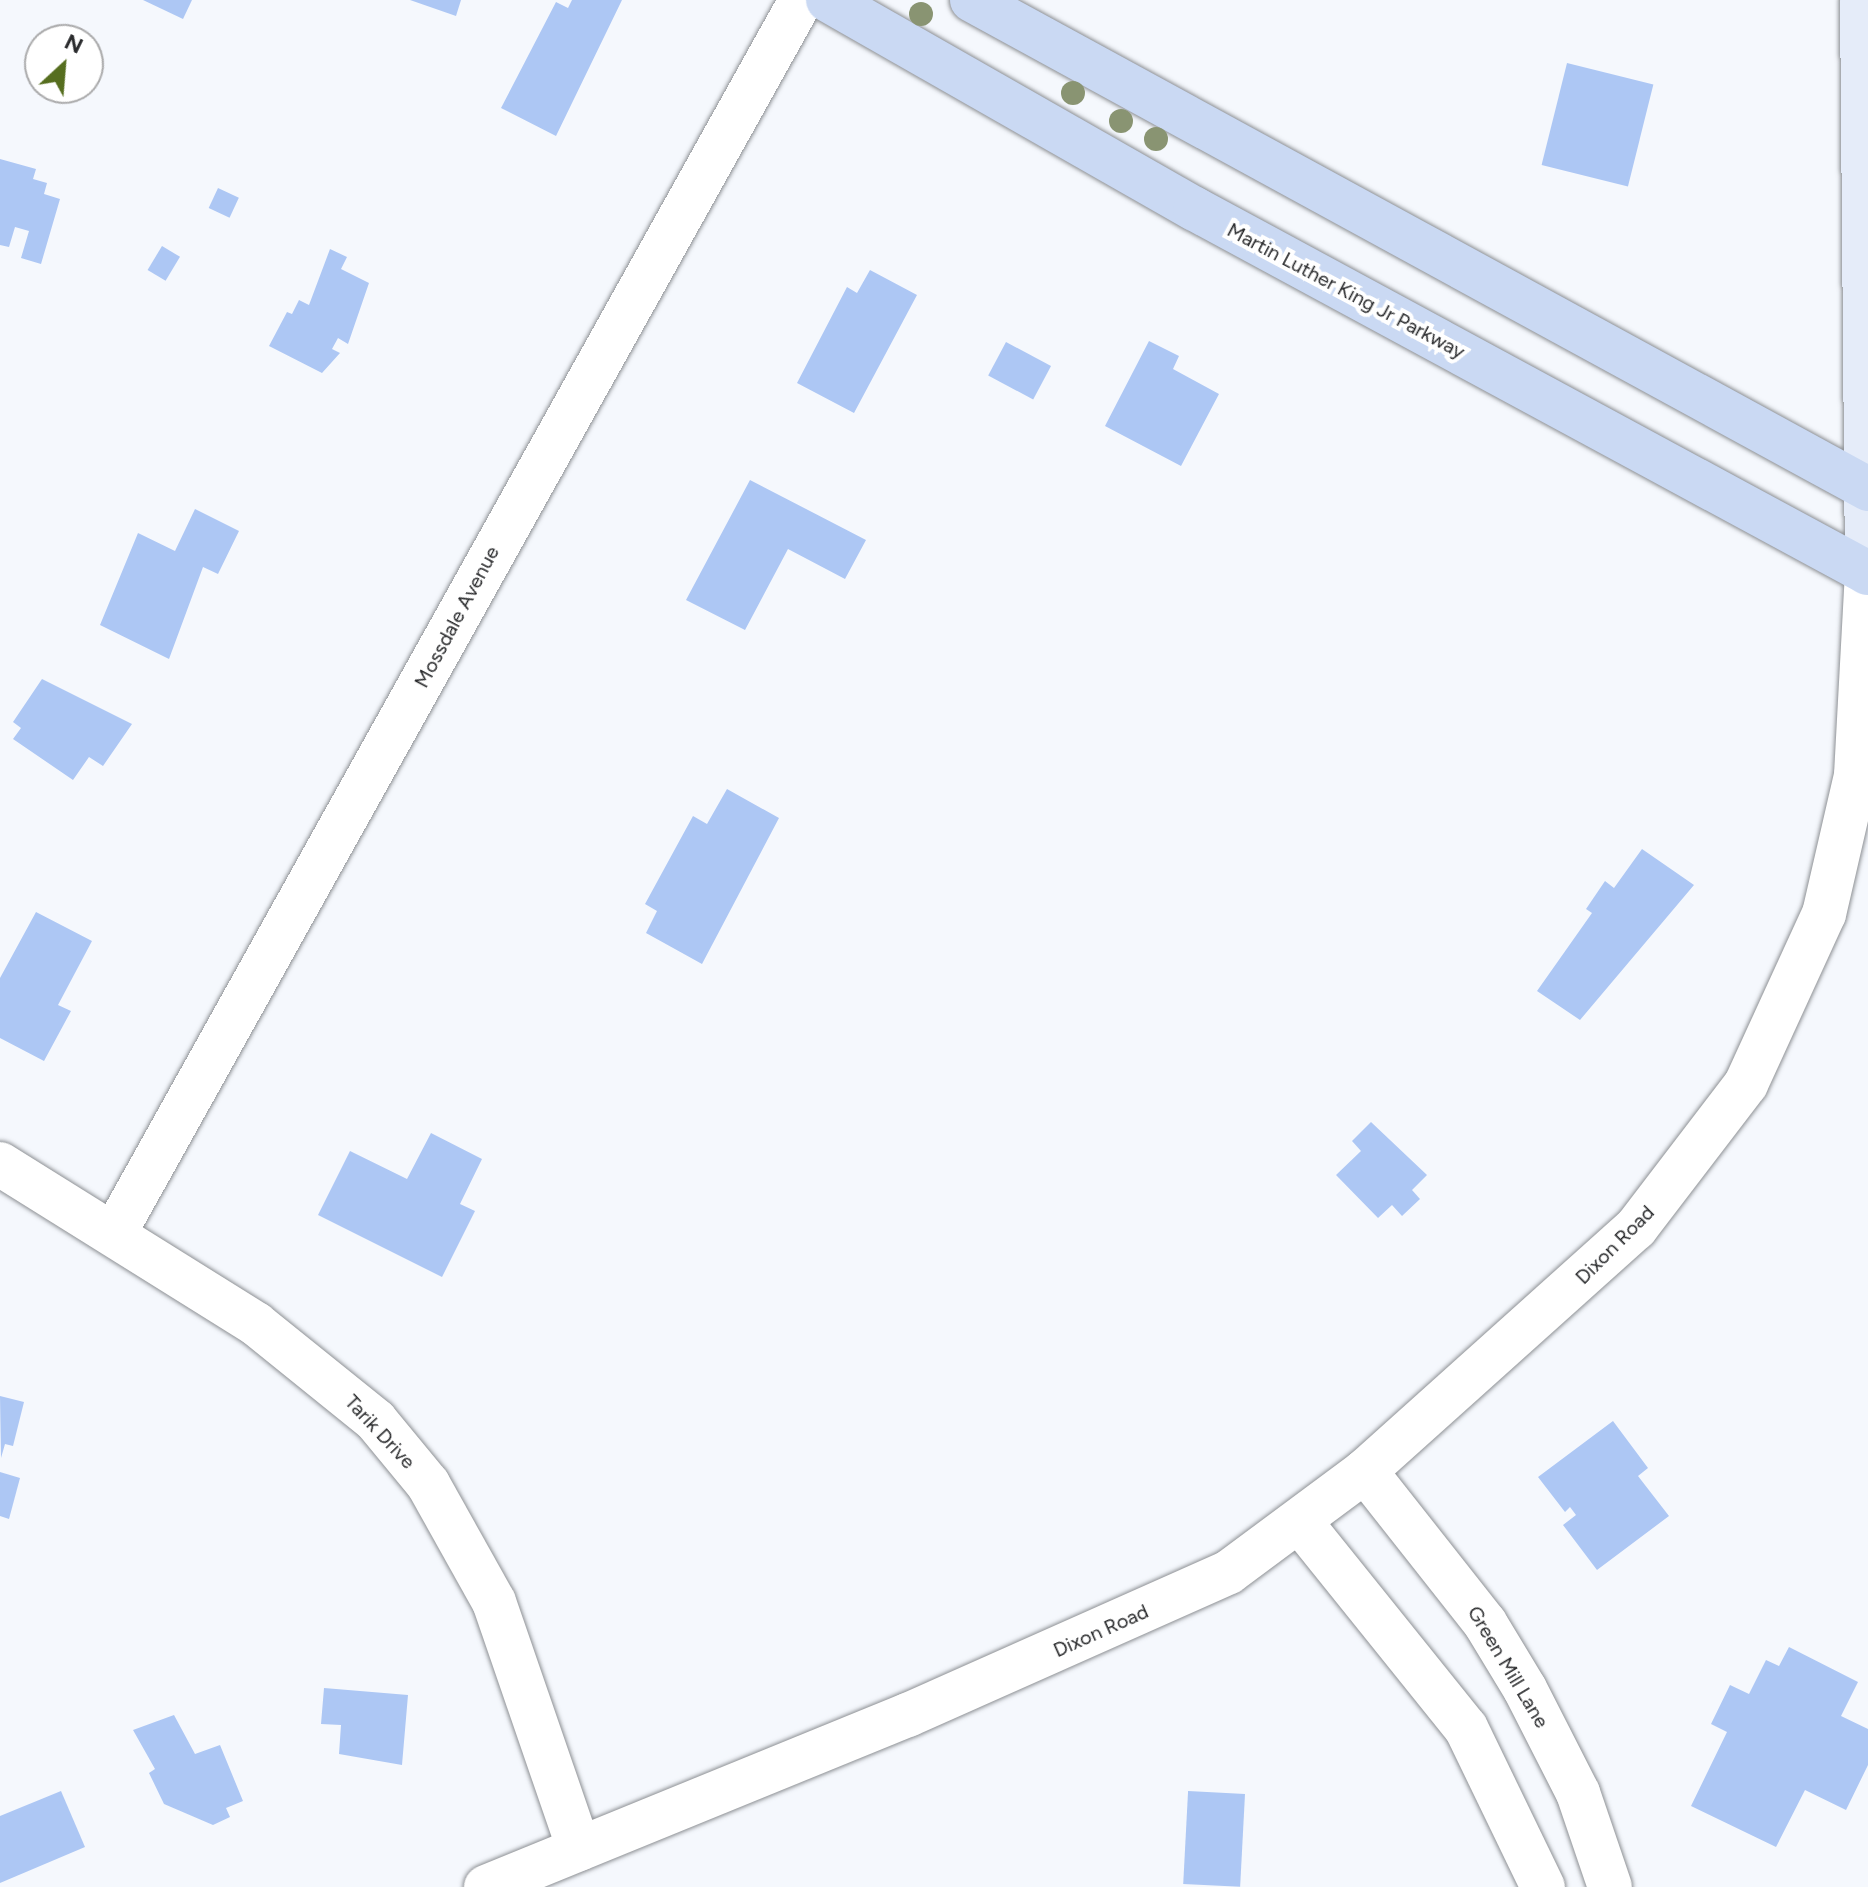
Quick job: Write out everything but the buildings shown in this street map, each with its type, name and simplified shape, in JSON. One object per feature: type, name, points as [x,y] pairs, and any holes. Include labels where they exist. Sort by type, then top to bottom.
[{"type":"main road","name":"Martin Luther King Jr Parkway","points":[[828,0],[1195,209],[1868,573]]},
{"type":"main road","points":[[972,0],[1867,488]]},
{"type":"street","name":"Mossdale Avenue","points":[[114,1234],[801,0]]},
{"type":"street","name":"Dixon Road","points":[[486,1887],[1104,1631],[1229,1572],[1301,1523],[1365,1471],[1636,1228],[1746,1084],[1798,978],[1837,868],[1856,775],[1868,573],[1862,0]]},
{"type":"street","name":"Tarik Drive","points":[[0,1164],[315,1365],[376,1421],[428,1484],[494,1602],[579,1849]]},
{"type":"street","name":"Green Mill Lane","points":[[1365,1471],[1485,1623],[1525,1689],[1578,1793],[1610,1887]]},
{"type":"street","points":[[1301,1523],[1466,1728],[1543,1887]]}]
